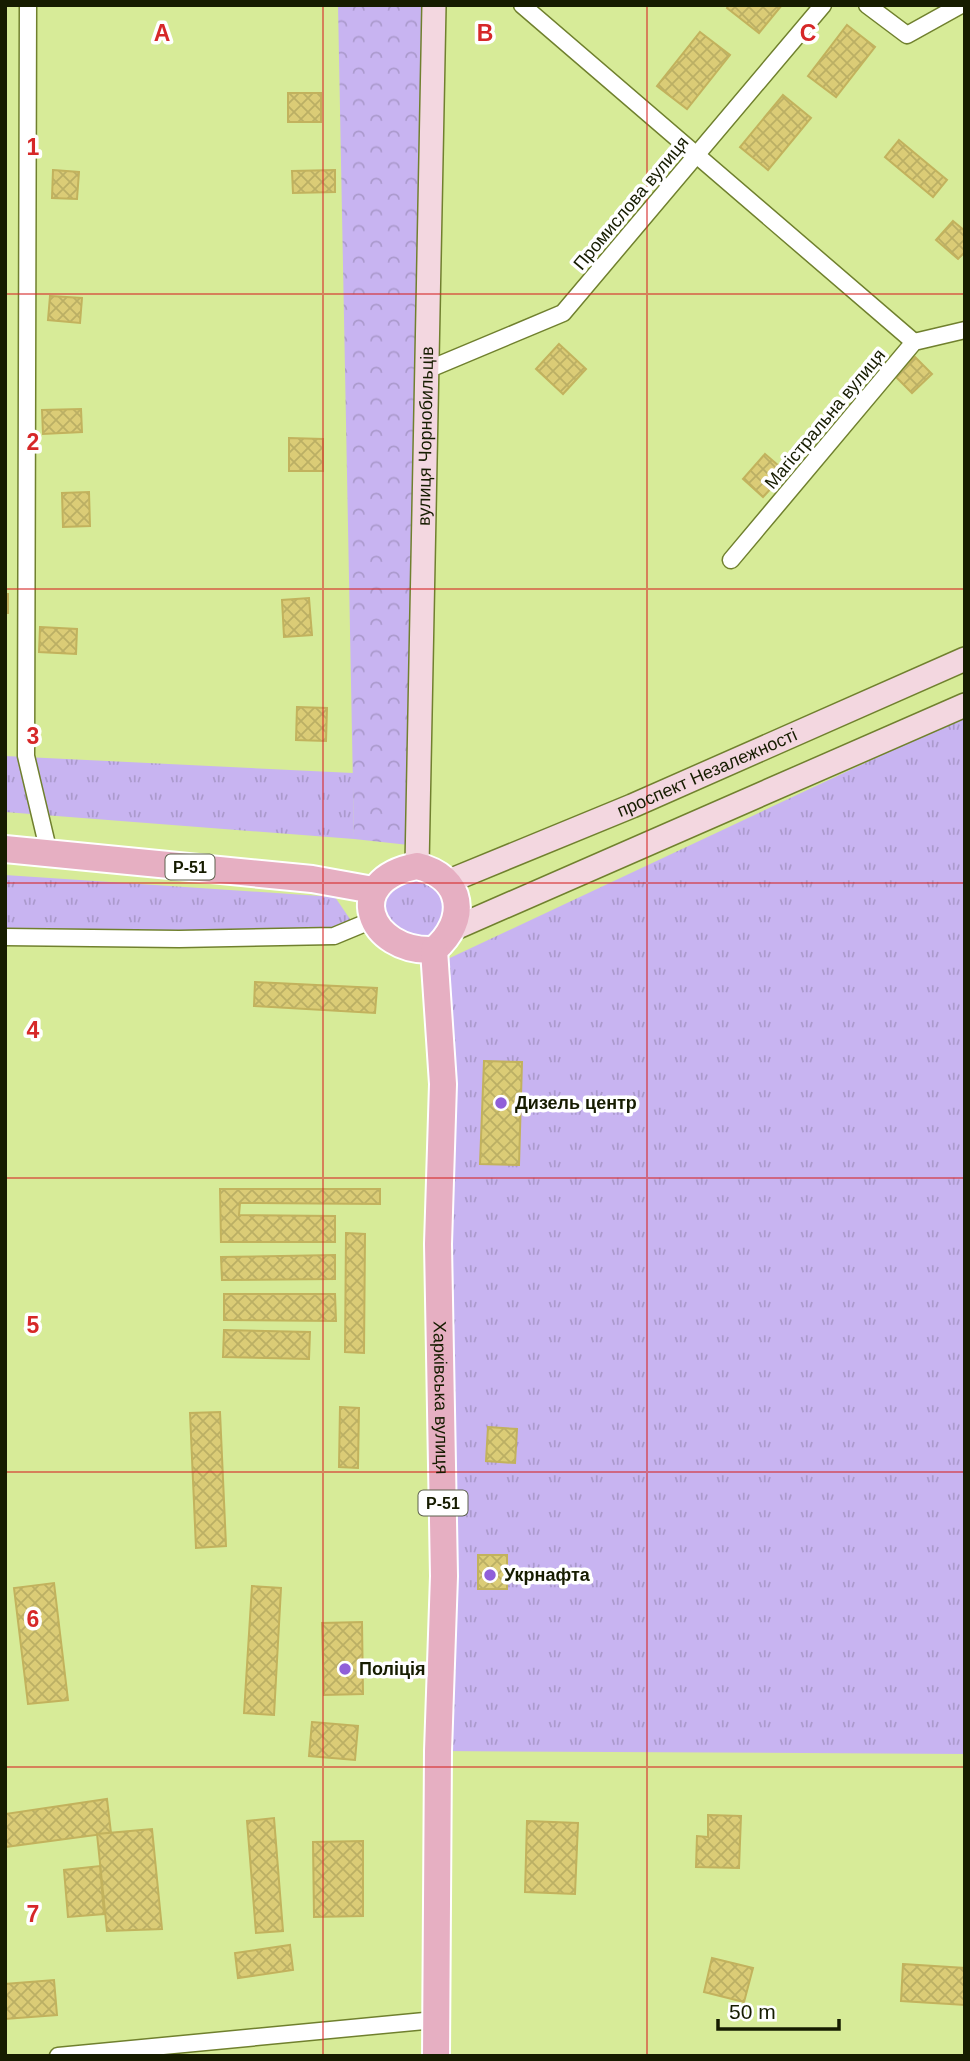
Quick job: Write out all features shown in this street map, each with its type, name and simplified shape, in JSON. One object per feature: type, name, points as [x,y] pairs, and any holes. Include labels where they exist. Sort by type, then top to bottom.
[{"type":"main road","name":"Р-51","points":[[5,849],[313,879],[373,890]]},
{"type":"main road","points":[[417,866],[432,869],[447,882],[457,907],[453,929],[446,940],[434,950],[401,947],[390,941],[372,911],[373,890],[382,878],[396,870],[417,866]]},
{"type":"main road","name":"Харківська вулиця","points":[[434,950],[443,1084],[438,1244],[444,1576],[436,2056]]},
{"type":"street","points":[[28,5],[26,757],[49,853]]},
{"type":"street","name":"вулиця Чорнобильців","points":[[417,866],[435,5]]},
{"type":"street","points":[[522,5],[914,342],[965,330]]},
{"type":"street","name":"Промислова вулиця","points":[[427,370],[563,313],[823,5]]},
{"type":"street","points":[[867,5],[907,35],[961,5]]},
{"type":"street","name":"Магістральна вулиця","points":[[731,560],[914,342]]},
{"type":"street","name":"проспект Незалежності","points":[[447,882],[632,806],[965,659]]},
{"type":"street","points":[[453,929],[965,705]]},
{"type":"street","points":[[5,937],[179,939],[334,936],[375,919]]},
{"type":"street","points":[[58,2056],[435,2020]]},
{"type":"green space","points":[[338,5],[434,5],[418,846],[354,839]]},
{"type":"green space","points":[[965,716],[965,1754],[438,1751],[437,964]]},
{"type":"green space","points":[[5,756],[353,773],[354,839],[5,812]]},
{"type":"green space","points":[[432,869],[457,921],[414,950],[372,899]]},
{"type":"green space","points":[[5,875],[335,897],[356,928],[5,937]]},
{"type":"building","points":[[729,5],[782,5],[759,33],[727,8]]},
{"type":"building","points":[[847,25],[875,47],[836,97],[808,76]]},
{"type":"building","points":[[700,32],[730,55],[687,109],[657,86]]},
{"type":"building","points":[[288,93],[321,93],[321,122],[288,122]]},
{"type":"building","points":[[783,95],[811,118],[768,170],[740,147]]},
{"type":"building","points":[[899,140],[947,180],[933,197],[885,157]]},
{"type":"building","points":[[53,170],[79,172],[77,199],[52,198]]},
{"type":"building","points":[[335,170],[335,192],[293,193],[292,171]]},
{"type":"building","points":[[953,221],[965,231],[965,252],[958,259],[936,240]]},
{"type":"building","points":[[50,296],[82,298],[80,323],[48,320]]},
{"type":"building","points":[[559,344],[586,369],[563,394],[536,369]]},
{"type":"building","points":[[915,357],[932,374],[912,393],[895,376]]},
{"type":"building","points":[[81,409],[82,432],[43,434],[42,410]]},
{"type":"building","points":[[289,438],[323,439],[323,471],[289,471]]},
{"type":"building","points":[[765,454],[786,472],[763,497],[743,479]]},
{"type":"building","points":[[89,492],[90,526],[63,527],[62,493]]},
{"type":"building","points":[[5,594],[8,594],[8,613],[5,613]]},
{"type":"building","points":[[309,598],[312,635],[284,637],[282,600]]},
{"type":"building","points":[[40,627],[77,629],[76,654],[39,652]]},
{"type":"building","points":[[297,707],[327,708],[326,741],[296,740]]},
{"type":"building","points":[[255,982],[377,988],[375,1013],[254,1006]]},
{"type":"building","points":[[484,1061],[522,1062],[519,1165],[480,1164]]},
{"type":"building","points":[[220,1189],[380,1189],[380,1204],[240,1203],[239,1215],[335,1216],[335,1242],[221,1242]]},
{"type":"building","points":[[346,1233],[365,1234],[364,1353],[345,1352]]},
{"type":"building","points":[[335,1255],[335,1279],[222,1280],[221,1257]]},
{"type":"building","points":[[224,1294],[335,1294],[336,1321],[224,1320]]},
{"type":"building","points":[[224,1330],[310,1332],[309,1359],[223,1357]]},
{"type":"building","points":[[340,1407],[359,1408],[358,1468],[339,1467]]},
{"type":"building","points":[[220,1412],[226,1546],[196,1548],[190,1413]]},
{"type":"building","points":[[488,1427],[517,1429],[515,1463],[486,1461]]},
{"type":"building","points":[[478,1555],[507,1555],[507,1589],[478,1589]]},
{"type":"building","points":[[54,1583],[68,1700],[28,1704],[14,1588]]},
{"type":"building","points":[[252,1586],[281,1588],[274,1715],[244,1713]]},
{"type":"building","points":[[362,1622],[363,1694],[324,1695],[322,1623]]},
{"type":"building","points":[[312,1722],[358,1726],[355,1760],[309,1756]]},
{"type":"building","points":[[107,1799],[111,1833],[5,1847],[5,1814]]},
{"type":"building","points":[[708,1815],[741,1816],[739,1868],[696,1867],[697,1836],[708,1837]]},
{"type":"building","points":[[274,1818],[283,1931],[256,1933],[247,1821]]},
{"type":"building","points":[[527,1821],[578,1823],[575,1894],[525,1892]]},
{"type":"building","points":[[152,1829],[162,1929],[107,1931],[97,1834]]},
{"type":"building","points":[[363,1841],[363,1916],[314,1917],[313,1842]]},
{"type":"building","points":[[100,1866],[104,1914],[68,1917],[64,1870]]},
{"type":"building","points":[[290,1945],[293,1970],[238,1978],[235,1953]]},
{"type":"building","points":[[712,1958],[753,1968],[744,2002],[704,1992]]},
{"type":"building","points":[[903,1964],[965,1968],[965,2005],[901,2001]]},
{"type":"building","points":[[54,1980],[57,2015],[5,2019],[5,1984]]},
{"type":"place","name":"Дизель центр","points":[[501,1103]]},
{"type":"place","name":"Укрнафта","points":[[490,1575]]},
{"type":"place","name":"Поліція","points":[[345,1669]]}]
